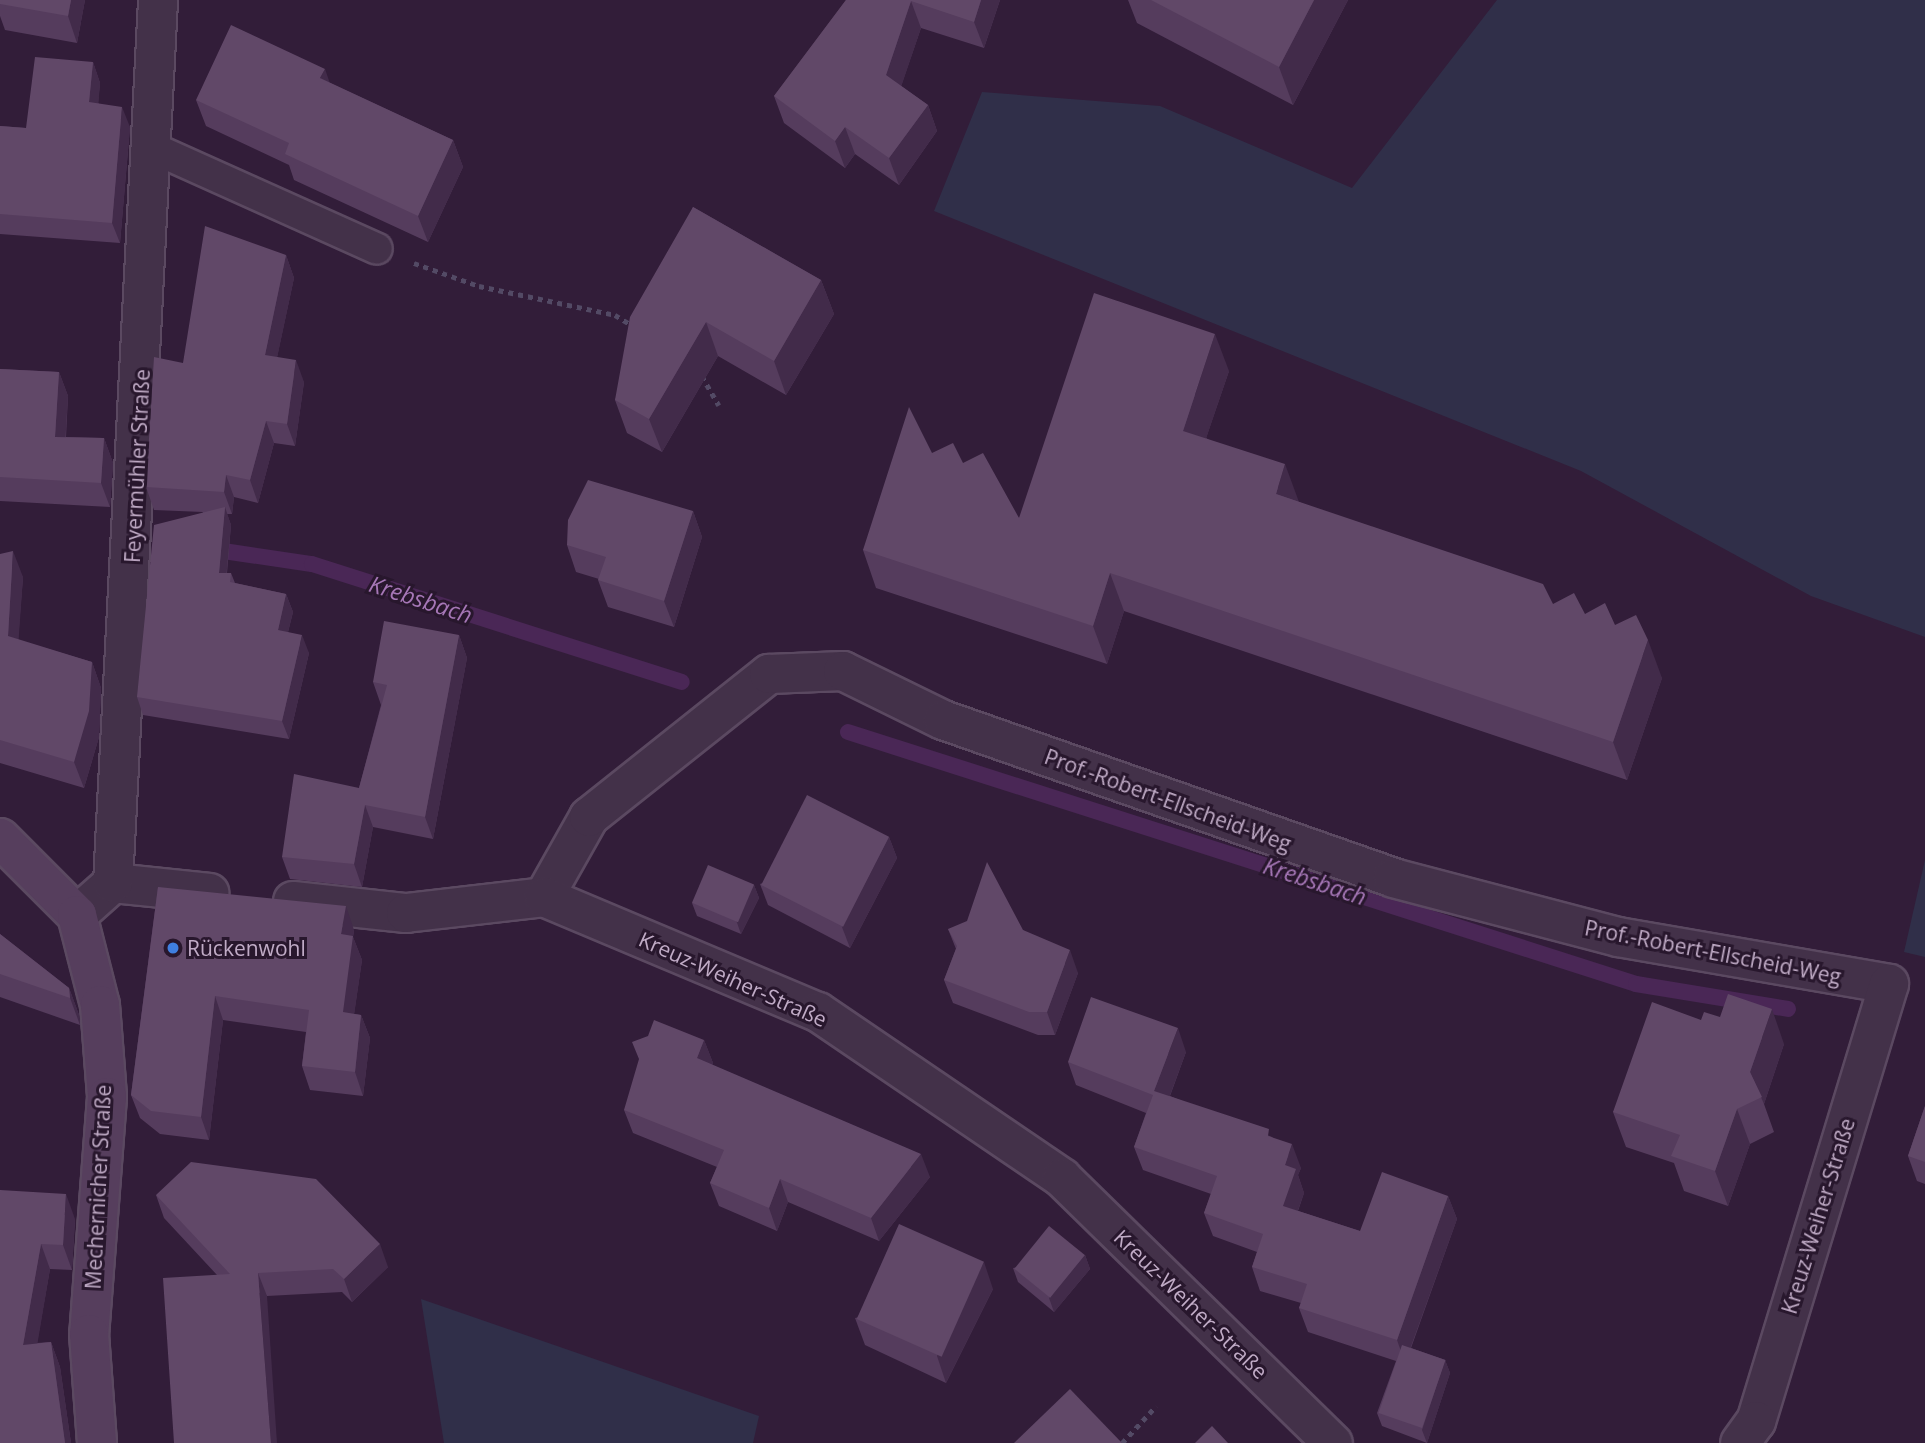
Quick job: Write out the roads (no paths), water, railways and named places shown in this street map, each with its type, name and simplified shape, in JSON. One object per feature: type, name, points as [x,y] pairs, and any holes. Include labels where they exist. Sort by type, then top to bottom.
[{"type":"main road","points":[[0,838],[77,915]]},
{"type":"main road","name":"Mechernicher Straße","points":[[77,915],[100,1005],[107,1097],[89,1334],[97,1443]]},
{"type":"street","name":"Feyermühler Straße","points":[[113,883],[161,3]]},
{"type":"street","name":"Prof.-Robert-Ellscheid-Weg","points":[[544,897],[589,817],[769,674],[843,671],[943,720],[1393,878],[1618,937],[1889,984]]},
{"type":"street","name":"Kreuz-Weiher-Straße","points":[[113,883],[405,913],[544,897],[818,1012],[1062,1178],[1333,1443]]},
{"type":"street","points":[[77,915],[113,883]]},
{"type":"street","name":"Kreuz-Weiher-Straße","points":[[1740,1443],[1756,1421],[1889,984]]},
{"type":"lane","points":[[155,149],[377,249]]},
{"type":"waterway","name":"Krebsbach","points":[[210,549],[312,564],[682,682]]},
{"type":"waterway","name":"Krebsbach","points":[[848,732],[1636,984],[1788,1009]]},
{"type":"place","name":"Rückenwohl","points":[[173,948]]}]
